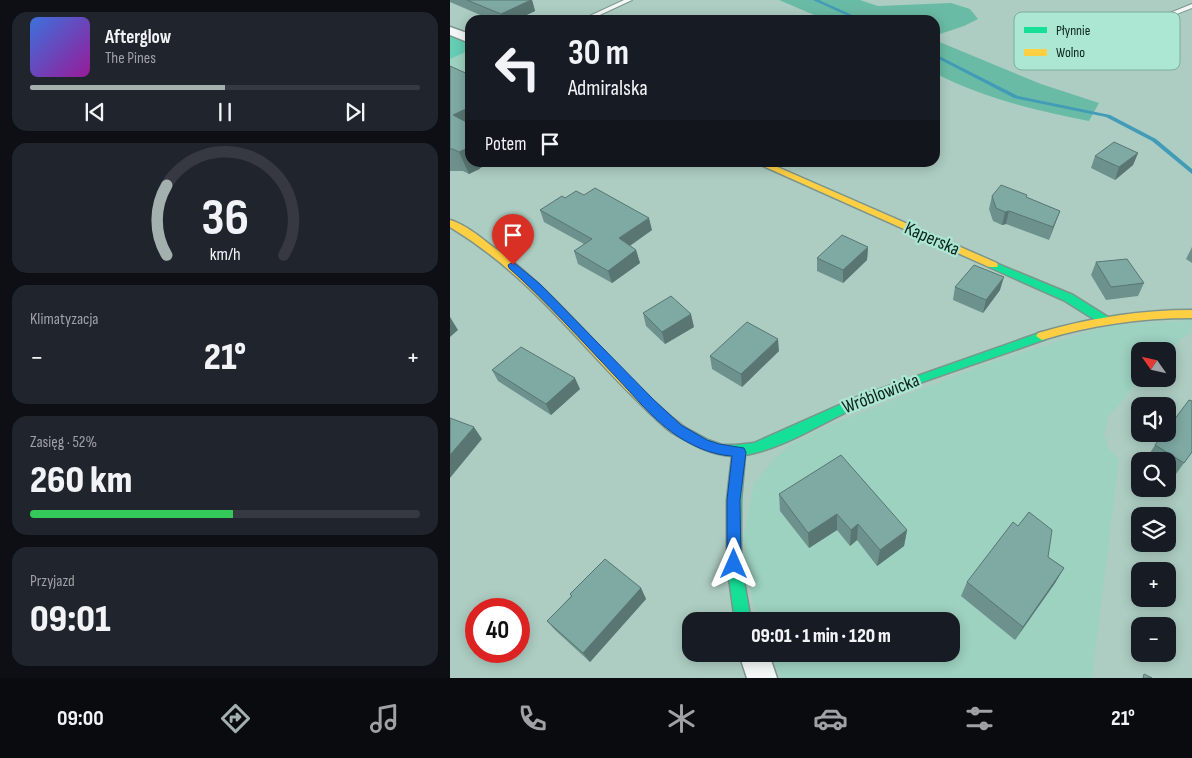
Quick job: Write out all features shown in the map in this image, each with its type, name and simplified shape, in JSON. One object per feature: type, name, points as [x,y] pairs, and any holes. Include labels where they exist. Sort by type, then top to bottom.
[{"type":"street","points":[[450,31],[465,38]]},
{"type":"street","name":"Kaperska","points":[[769,167],[1069,298],[1104,320]]},
{"type":"street","points":[[450,223],[501,255],[537,287],[649,404],[677,429],[719,450],[739,452],[734,500],[734,564],[742,612]]},
{"type":"street","name":"Wróblowicka","points":[[739,452],[763,445],[858,402],[1044,334],[1104,320],[1153,313],[1192,314]]},
{"type":"street","points":[[757,662],[762,678]]},
{"type":"lane","points":[[595,15],[629,0]]},
{"type":"lane","points":[[1177,12],[1192,6]]},
{"type":"shaded area","points":[[779,0],[860,0],[878,6],[951,3],[970,9],[978,19],[940,34],[940,15],[814,15]]},
{"type":"shaded area","points":[[940,42],[1041,84],[1099,103],[1089,121],[991,97],[940,75]]},
{"type":"shaded area","points":[[465,52],[465,145],[450,153],[450,59]]},
{"type":"shaded area","points":[[1192,320],[1191,333],[1176,344],[1176,342],[1131,342],[1131,388],[1133,388],[1108,418],[1104,435],[1109,449],[1119,459],[1092,678],[782,678],[774,662],[960,662],[960,612],[756,612],[743,539],[754,484],[774,459],[790,445],[827,426],[986,364],[1109,325]]},
{"type":"green space","points":[[450,34],[465,41],[465,52],[450,59]]},
{"type":"building","points":[[467,0],[531,0],[501,14]]},
{"type":"building","points":[[450,66],[465,73],[465,109],[453,115],[465,121],[465,149],[459,152],[450,149]]},
{"type":"building","points":[[1114,142],[1138,153],[1119,167],[1095,156]]},
{"type":"building","points":[[1001,185],[1060,211],[1053,227],[996,208],[992,196]]},
{"type":"building","points":[[595,188],[649,218],[619,238],[636,250],[608,271],[574,251],[592,239],[540,210],[562,196],[565,198],[576,191],[584,195]]},
{"type":"building","points":[[842,235],[868,247],[843,270],[817,258]]},
{"type":"building","points":[[1127,259],[1144,283],[1111,287],[1096,262]]},
{"type":"building","points":[[974,265],[1004,277],[986,300],[955,287]]},
{"type":"building","points":[[671,296],[691,314],[662,332],[643,313]]},
{"type":"building","points":[[747,322],[778,339],[741,374],[710,356]]},
{"type":"building","points":[[521,347],[575,378],[546,404],[492,370]]},
{"type":"building","points":[[1189,400],[1192,401],[1192,452],[1184,463],[1176,458],[1176,452],[1166,452],[1155,445],[1157,442],[1176,442],[1176,417]]},
{"type":"building","points":[[450,418],[474,427],[450,455]]},
{"type":"building","points":[[841,455],[907,530],[880,550],[858,524],[851,530],[837,514],[808,533],[779,494]]},
{"type":"building","points":[[1029,512],[1052,530],[1048,557],[1064,568],[1023,627],[967,582],[1013,522],[1018,526]]},
{"type":"building","points":[[605,559],[641,588],[583,653],[547,621],[572,596],[570,594]]},
{"type":"building","points":[[1144,674],[1152,678],[1143,678]]},
{"type":"waterway","points":[[815,0],[850,15]]},
{"type":"waterway","points":[[940,58],[1016,97],[1108,116],[1154,140],[1192,172]]},
{"type":"traffic: fast","points":[[993,265],[1069,298],[1104,320]]},
{"type":"traffic: fast","points":[[680,431],[704,444],[722,450],[736,451],[755,448],[859,401],[1042,336]]},
{"type":"traffic: fast","points":[[739,452],[734,500],[734,564],[742,612]]},
{"type":"traffic: slow","points":[[769,167],[993,265]]},
{"type":"traffic: slow","points":[[450,223],[495,252],[534,285],[642,397],[680,431]]},
{"type":"traffic: slow","points":[[1042,336],[1097,322],[1135,316],[1192,314]]},
{"type":"route","points":[[513,265],[537,287],[649,404],[677,429],[702,444],[719,450],[739,452],[734,500],[734,564]]}]
